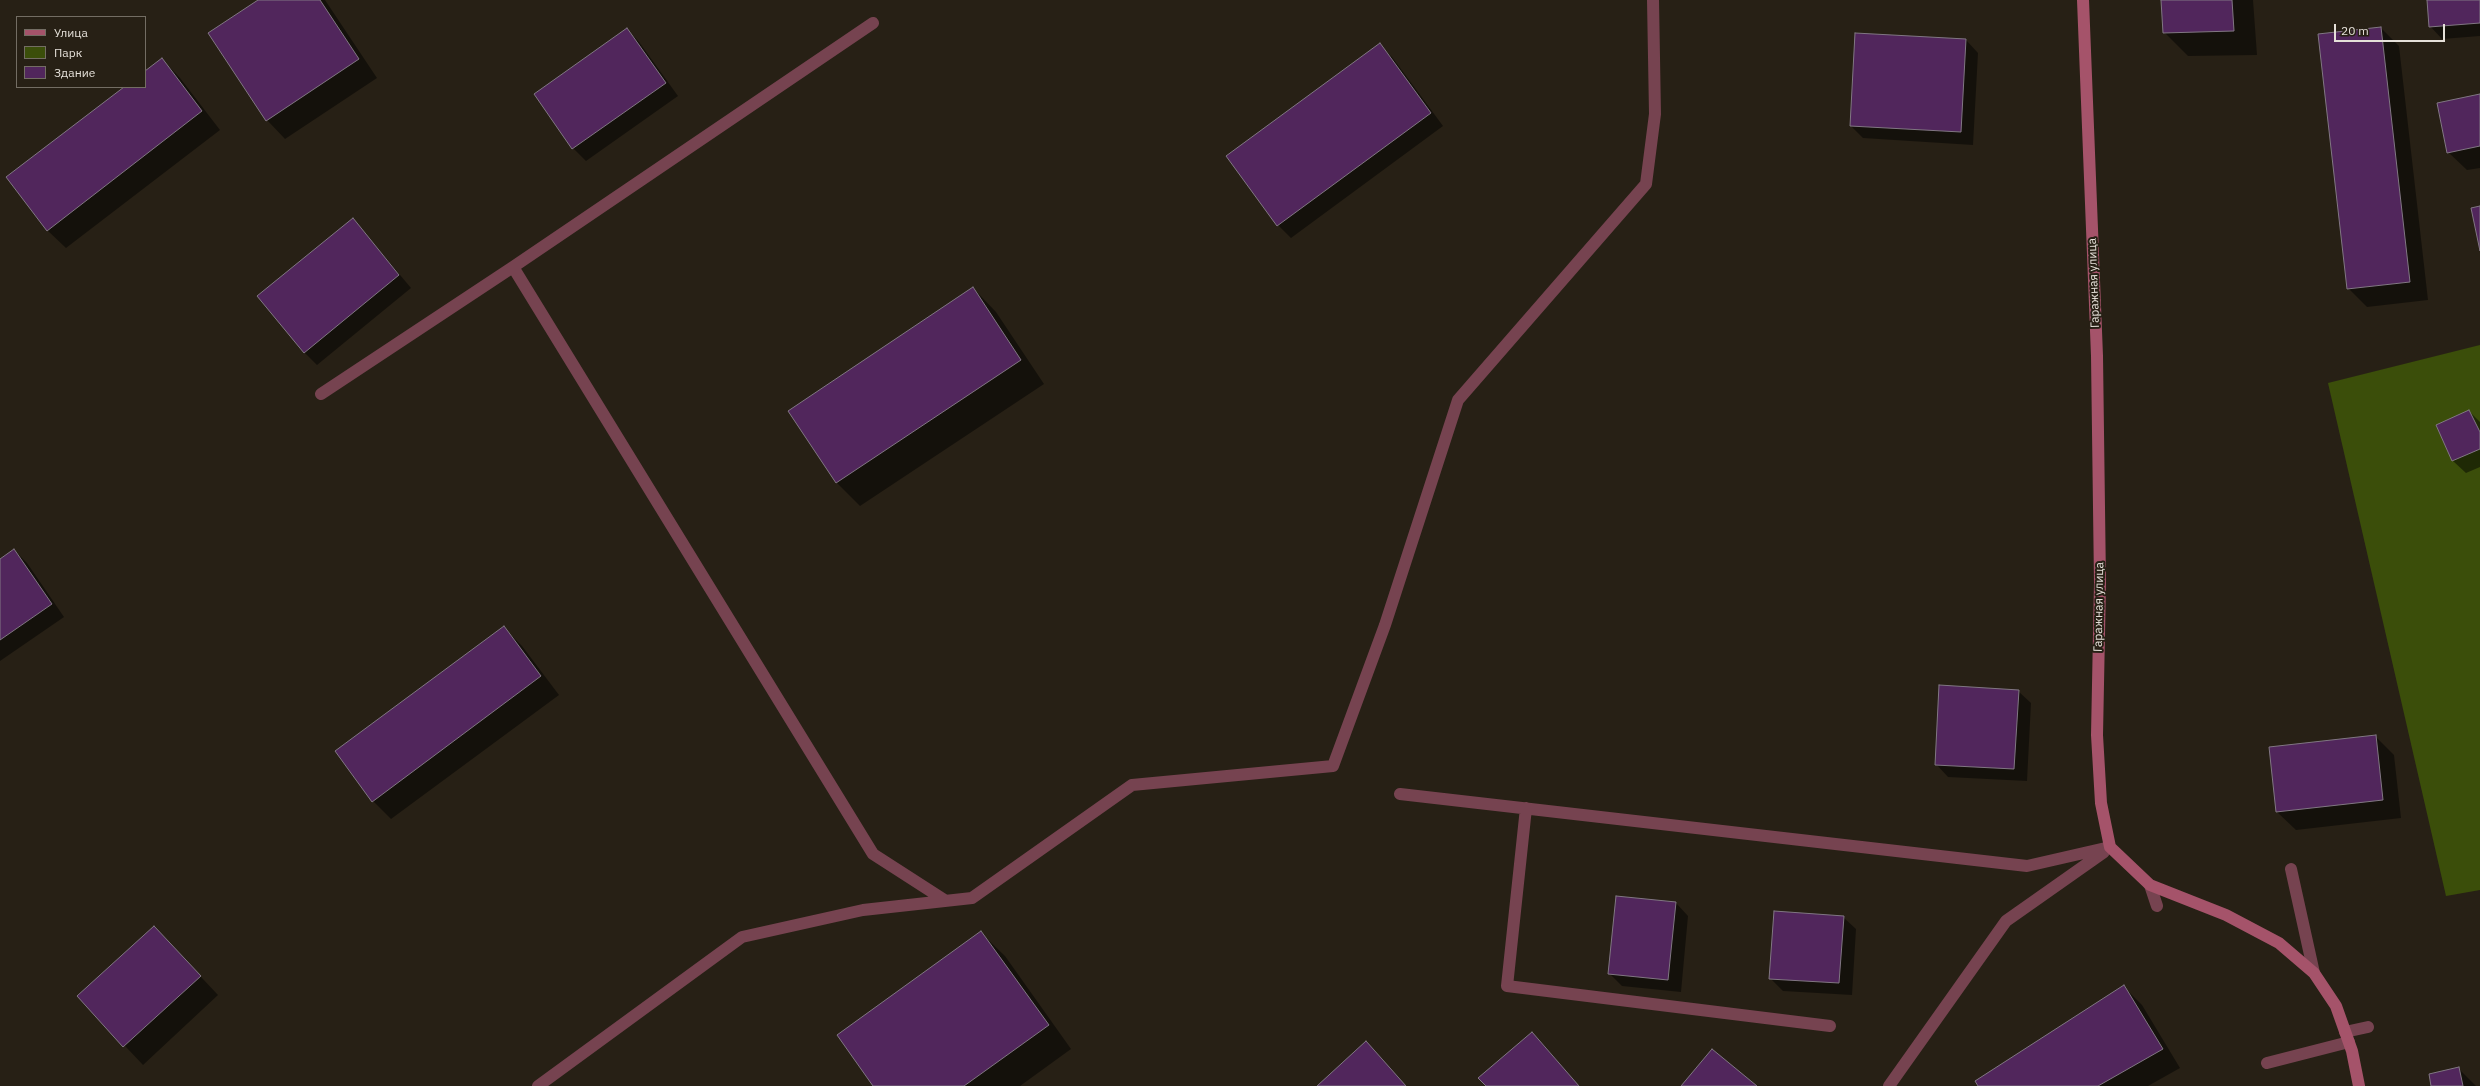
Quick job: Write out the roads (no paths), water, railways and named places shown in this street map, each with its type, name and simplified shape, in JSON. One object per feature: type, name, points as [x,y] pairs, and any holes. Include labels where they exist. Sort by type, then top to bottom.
[{"type":"street","points":[[538,1086],[742,937],[863,910],[972,898],[1132,785],[1333,766],[1385,625],[1458,400],[1646,184],[1655,114],[1653,0]]},
{"type":"street","name":"Гаражная улица","points":[[2083,0],[2097,356],[2100,583],[2097,735],[2101,803],[2110,848]]},
{"type":"street","points":[[321,394],[513,267],[873,23]]},
{"type":"street","points":[[513,267],[873,854],[946,901]]},
{"type":"street","points":[[1400,794],[2027,866],[2110,848]]},
{"type":"street","points":[[1526,808],[1506,986],[1830,1026]]},
{"type":"street","points":[[2110,848],[2150,886],[2226,914],[2279,943],[2314,972],[2336,1006],[2347,1037],[2359,1086]]},
{"type":"street","points":[[1888,1086],[2006,921],[2110,848]]},
{"type":"street","points":[[2291,869],[2314,972]]},
{"type":"street","points":[[2150,886],[2157,906]]},
{"type":"street","points":[[2267,1063],[2347,1037],[2368,1027]]}]
